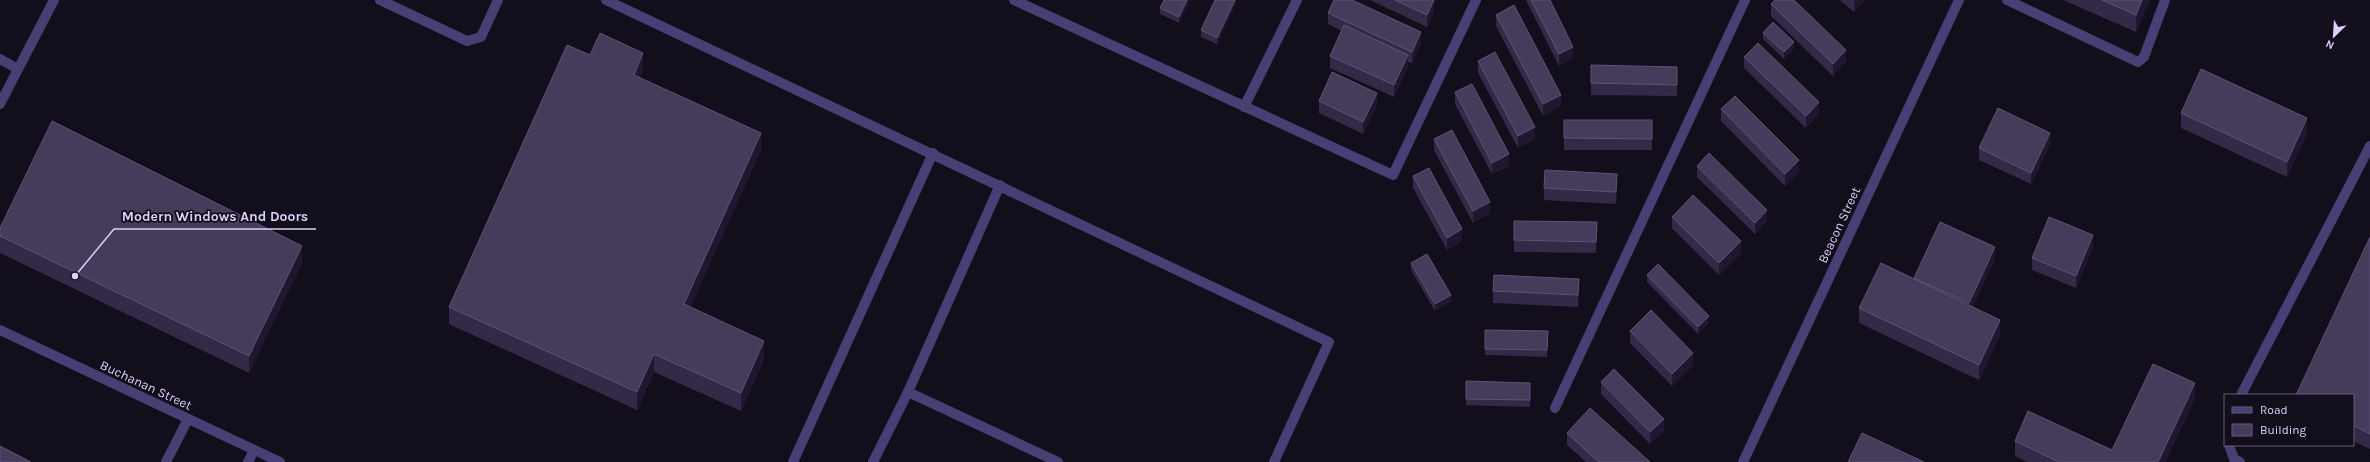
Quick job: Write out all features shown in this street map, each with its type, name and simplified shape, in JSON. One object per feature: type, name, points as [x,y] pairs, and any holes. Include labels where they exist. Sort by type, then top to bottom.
[{"type":"street","points":[[0,104],[54,0]]},
{"type":"street","points":[[380,0],[467,42],[481,37],[498,0]]},
{"type":"street","points":[[606,0],[933,153],[1329,342],[1274,462]]},
{"type":"street","points":[[1014,0],[1392,175],[1476,0]]},
{"type":"street","points":[[1244,107],[1297,0]]},
{"type":"street","points":[[1555,408],[1745,0]]},
{"type":"street","name":"Beacon Street","points":[[1743,462],[1959,0]]},
{"type":"street","points":[[2007,0],[2138,62],[2144,57],[2165,0]]},
{"type":"street","points":[[0,59],[18,69]]},
{"type":"street","points":[[2241,394],[2370,146]]},
{"type":"street","points":[[793,462],[933,153]]},
{"type":"street","points":[[873,462],[908,392],[1000,186]]},
{"type":"street","name":"Buchanan Street","points":[[0,330],[280,462]]},
{"type":"street","points":[[908,392],[1058,462]]},
{"type":"street","points":[[166,462],[188,419]]},
{"type":"street","points":[[2229,446],[2234,459],[2240,462]]},
{"type":"street","points":[[248,462],[254,450]]},
{"type":"building","points":[[1164,0],[1187,0],[1179,17],[1160,8]]},
{"type":"building","points":[[1215,0],[1235,0],[1217,38],[1201,30]]},
{"type":"building","points":[[1334,0],[1352,0],[1421,32],[1412,52],[1328,13]]},
{"type":"building","points":[[1395,0],[1434,0],[1427,15]]},
{"type":"building","points":[[1531,0],[1550,0],[1573,47],[1559,54]]},
{"type":"building","points":[[1775,0],[1794,0],[1846,50],[1833,64],[1771,4]]},
{"type":"building","points":[[2102,0],[2142,0],[2136,15]]},
{"type":"building","points":[[1514,5],[1561,95],[1543,104],[1496,15]]},
{"type":"building","points":[[1773,22],[1794,42],[1784,52],[1763,33]]},
{"type":"building","points":[[1344,25],[1408,55],[1394,85],[1330,56]]},
{"type":"building","points":[[600,33],[643,53],[634,75],[761,133],[684,304],[764,341],[741,393],[654,354],[637,392],[449,307],[567,45],[590,55]]},
{"type":"building","points":[[1758,43],[1819,102],[1806,116],[1744,57]]},
{"type":"building","points":[[1495,52],[1535,127],[1518,136],[1478,61]]},
{"type":"building","points":[[1591,65],[1677,67],[1677,85],[1591,83]]},
{"type":"building","points":[[2201,69],[2307,118],[2287,162],[2181,113]]},
{"type":"building","points":[[1332,72],[1377,93],[1363,122],[1319,101]]},
{"type":"building","points":[[1472,84],[1509,154],[1492,163],[1455,92]]},
{"type":"building","points":[[1735,96],[1799,160],[1785,174],[1721,109]]},
{"type":"building","points":[[1998,108],[2050,133],[2031,173],[1979,148]]},
{"type":"building","points":[[1564,120],[1652,120],[1652,139],[1564,138]]},
{"type":"building","points":[[52,121],[302,246],[249,356],[0,236],[0,228]]},
{"type":"building","points":[[1452,130],[1490,202],[1473,211],[1434,139]]},
{"type":"building","points":[[1709,153],[1767,210],[1755,223],[1697,166]]},
{"type":"building","points":[[1429,168],[1462,229],[1447,238],[1413,176]]},
{"type":"building","points":[[1545,170],[1617,174],[1616,192],[1544,188]]},
{"type":"building","points":[[1693,195],[1741,241],[1719,263],[1672,217]]},
{"type":"building","points":[[2049,217],[2093,235],[2076,276],[2032,258]]},
{"type":"building","points":[[1514,221],[1597,222],[1596,242],[1514,240]]},
{"type":"building","points":[[1940,222],[1995,247],[1969,303],[1914,278]]},
{"type":"building","points":[[2370,237],[2370,434],[2354,426],[2354,394],[2296,394]]},
{"type":"building","points":[[1427,254],[1451,295],[1435,304],[1411,263]]},
{"type":"building","points":[[1881,263],[2000,320],[1979,365],[1859,308]]},
{"type":"building","points":[[1658,264],[1709,316],[1698,327],[1647,275]]},
{"type":"building","points":[[1494,275],[1579,279],[1578,295],[1493,291]]},
{"type":"building","points":[[1651,310],[1693,353],[1672,374],[1630,331]]},
{"type":"building","points":[[1485,330],[1548,331],[1547,350],[1485,349]]},
{"type":"building","points":[[2153,364],[2195,383],[2158,462],[2059,462],[2015,441],[2028,411],[2112,450]]},
{"type":"building","points":[[1614,369],[1664,419],[1650,432],[1601,382]]},
{"type":"building","points":[[1466,381],[1530,383],[1530,400],[1466,399]]},
{"type":"building","points":[[1590,408],[1650,462],[1599,462],[1567,433]]},
{"type":"building","points":[[1862,433],[1924,462],[1848,462]]},
{"type":"building","points":[[0,446],[31,462],[0,462]]},
{"type":"place","name":"Modern Windows And Doors","points":[[75,276]]}]
